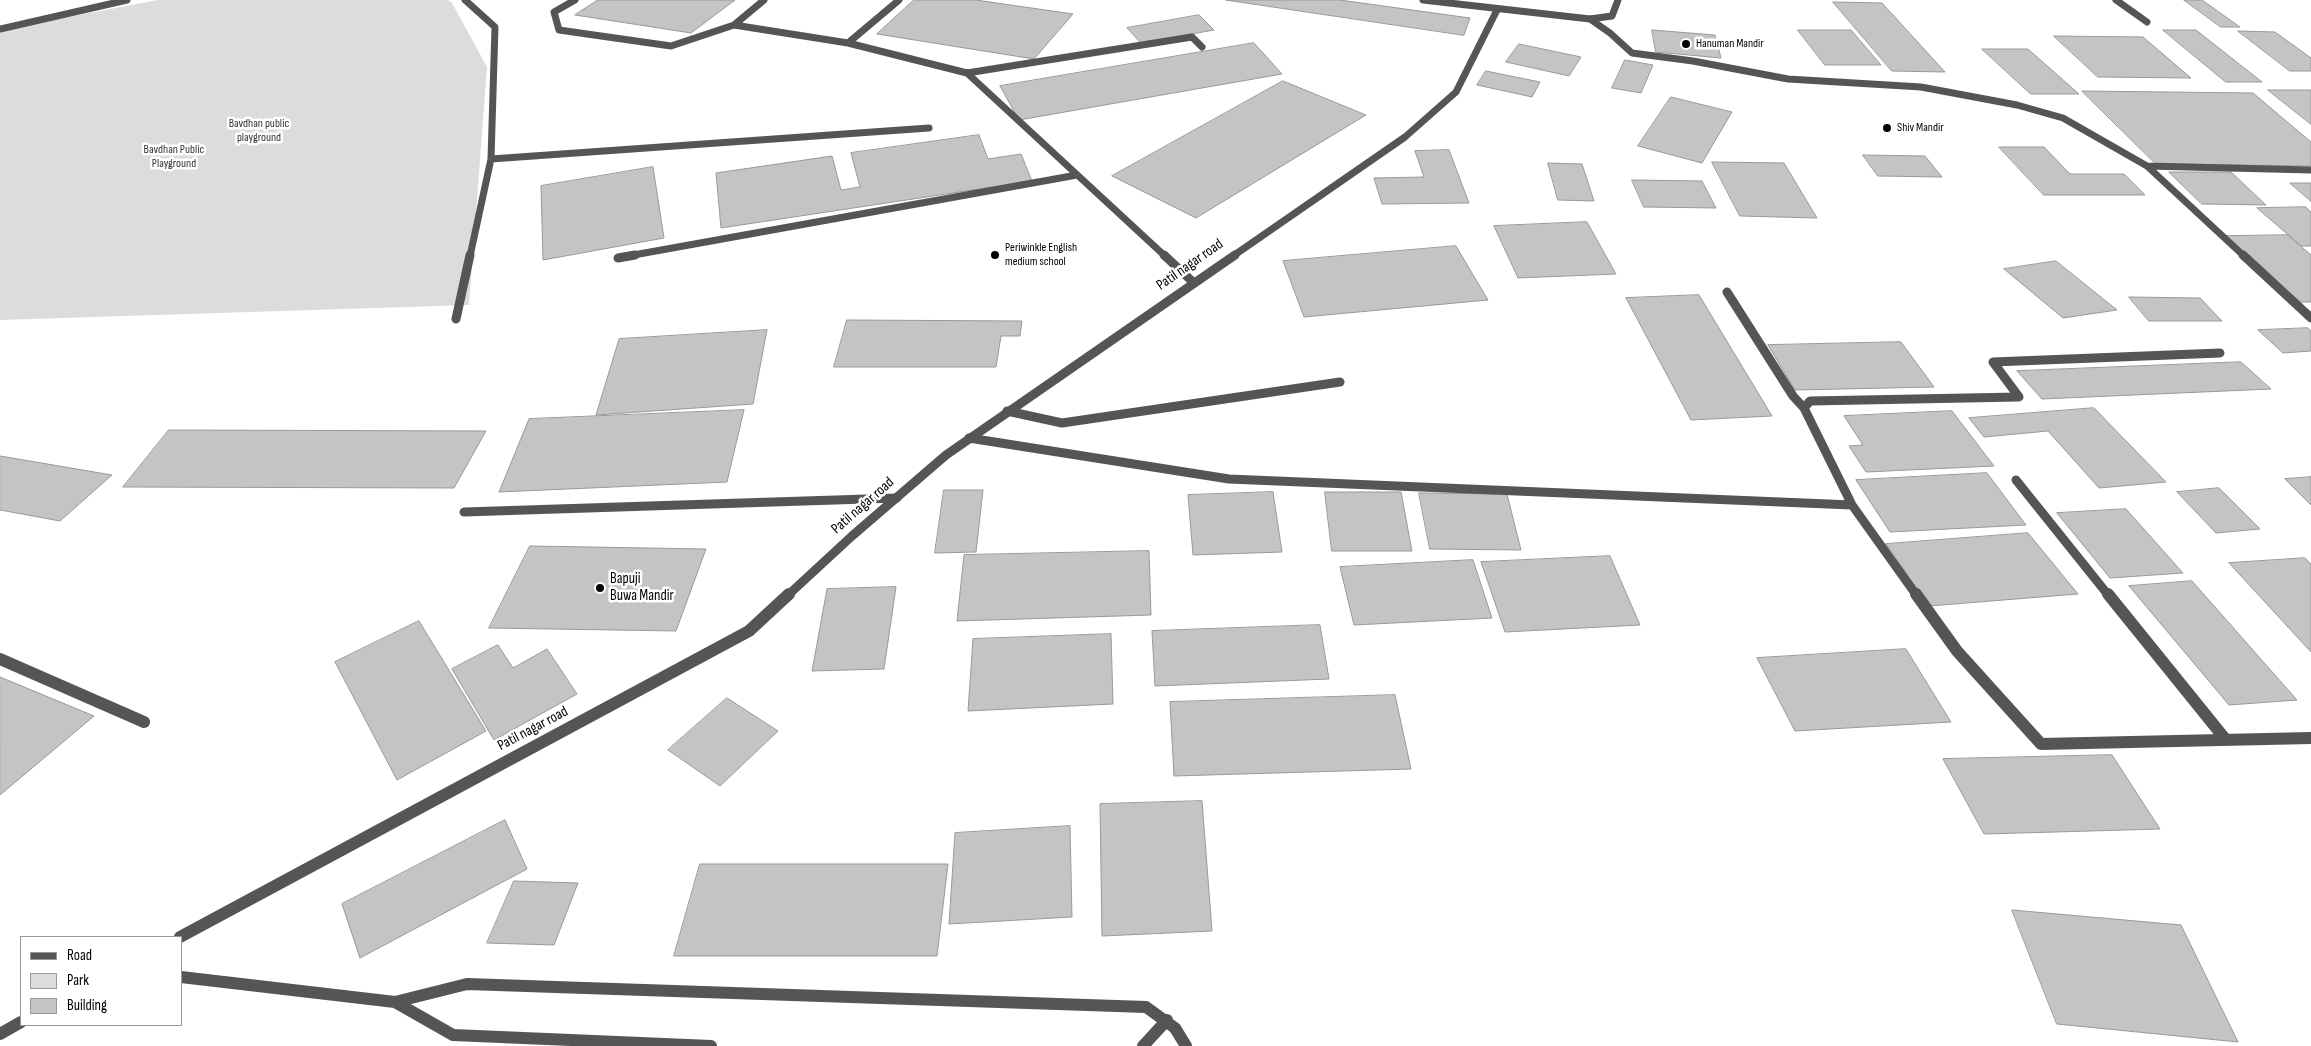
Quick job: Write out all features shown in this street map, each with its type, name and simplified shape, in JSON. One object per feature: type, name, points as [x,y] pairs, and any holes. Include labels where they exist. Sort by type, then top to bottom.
[{"type":"street","points":[[0,29],[127,0]]},
{"type":"street","points":[[456,319],[491,159],[495,27],[465,0]]},
{"type":"street","points":[[576,0],[554,12],[559,30],[671,46],[734,25],[764,0]]},
{"type":"street","points":[[848,43],[899,0]]},
{"type":"street","points":[[1423,0],[1497,10],[1590,19],[1612,16],[1618,0]]},
{"type":"street","points":[[2116,0],[2147,22]]},
{"type":"street","name":"Patil nagar road","points":[[182,936],[749,631],[946,455],[1405,137],[1456,92],[1497,10]]},
{"type":"street","points":[[1590,19],[1610,33],[1632,53],[1693,61],[1788,79],[1921,88],[2017,105],[2063,118],[2146,166],[2311,318]]},
{"type":"street","points":[[734,25],[848,43],[967,74],[1192,37],[1202,47]]},
{"type":"street","points":[[967,74],[1194,283]]},
{"type":"street","points":[[491,159],[929,128]]},
{"type":"street","points":[[2146,166],[2311,170]]},
{"type":"street","points":[[618,258],[1077,175]]},
{"type":"street","points":[[1727,292],[1793,396],[1804,408],[1852,505],[1957,651],[2041,744],[2311,738]]},
{"type":"street","points":[[1804,408],[1810,402],[2019,397],[1993,362],[2220,352]]},
{"type":"street","points":[[1007,411],[1062,423],[1340,382]]},
{"type":"street","points":[[969,438],[1229,479],[1852,505]]},
{"type":"street","points":[[2016,480],[2226,740]]},
{"type":"street","points":[[464,512],[896,498]]},
{"type":"street","points":[[0,659],[144,722]]},
{"type":"street","points":[[182,977],[395,1002],[467,984],[1146,1007],[1167,1020],[1184,1038],[1186,1046]]},
{"type":"street","points":[[395,1002],[453,1035],[711,1046]]},
{"type":"street","points":[[1143,1046],[1167,1020]]},
{"type":"street","points":[[0,1034],[20,1023]]},
{"type":"green space","name":"Bavdhan Public Playground","points":[[158,0],[448,0],[452,3],[487,67],[469,305],[0,320],[0,30]]},
{"type":"building","points":[[598,0],[735,0],[691,33],[575,15]]},
{"type":"building","points":[[914,0],[976,0],[1073,14],[1034,59],[877,34]]},
{"type":"building","points":[[1226,0],[1340,0],[1470,18],[1464,35]]},
{"type":"building","points":[[2184,0],[2202,0],[2240,27],[2221,27]]},
{"type":"building","points":[[1833,2],[1882,3],[1945,72],[1892,71]]},
{"type":"building","points":[[1199,15],[1214,30],[1141,43],[1127,28]]},
{"type":"building","name":"Hanuman Mandir","points":[[1652,30],[1715,35],[1721,58],[1656,52]]},
{"type":"building","points":[[1798,30],[1851,30],[1881,65],[1825,65]]},
{"type":"building","points":[[2163,30],[2196,30],[2262,82],[2226,82]]},
{"type":"building","points":[[2238,31],[2275,32],[2311,58],[2311,71],[2290,71]]},
{"type":"building","points":[[2054,36],[2143,37],[2191,78],[2098,77]]},
{"type":"building","points":[[1254,43],[1282,74],[1019,120],[1000,86]]},
{"type":"building","points":[[1519,44],[1581,57],[1569,76],[1506,62]]},
{"type":"building","points":[[1982,49],[2028,49],[2079,94],[2031,94]]},
{"type":"building","points":[[1625,60],[1653,65],[1641,93],[1612,88]]},
{"type":"building","points":[[1486,71],[1540,82],[1532,97],[1477,85]]},
{"type":"building","points":[[1283,81],[1366,115],[1196,218],[1112,176]]},
{"type":"building","points":[[2268,90],[2311,90],[2311,124]]},
{"type":"building","points":[[2082,91],[2253,93],[2311,142],[2311,166],[2156,164]]},
{"type":"building","points":[[1671,97],[1732,112],[1702,163],[1638,146]]},
{"type":"building","points":[[979,135],[988,159],[1021,154],[1032,181],[721,228],[716,173],[832,156],[841,190],[860,187],[851,153]]},
{"type":"building","points":[[1999,147],[2044,147],[2070,174],[2124,174],[2145,195],[2044,195]]},
{"type":"building","points":[[1449,150],[1469,203],[1382,204],[1374,178],[1424,177],[1415,151]]},
{"type":"building","points":[[1863,155],[1925,156],[1942,177],[1878,176]]},
{"type":"building","points":[[1712,162],[1784,163],[1817,218],[1740,216]]},
{"type":"building","points":[[1548,163],[1582,164],[1594,201],[1558,200]]},
{"type":"building","points":[[653,167],[664,238],[543,260],[541,186]]},
{"type":"building","points":[[2169,172],[2231,172],[2266,205],[2202,204]]},
{"type":"building","points":[[1632,180],[1702,181],[1716,208],[1644,207]]},
{"type":"building","points":[[2290,183],[2311,183],[2311,201]]},
{"type":"building","points":[[2306,207],[2311,212],[2311,246],[2301,246],[2257,208]]},
{"type":"building","points":[[1587,222],[1616,274],[1518,278],[1494,226]]},
{"type":"building","points":[[2288,235],[2311,255],[2311,302],[2297,302],[2224,236]]},
{"type":"building","points":[[1456,246],[1488,300],[1304,317],[1283,261]]},
{"type":"building","points":[[2056,261],[2117,310],[2063,318],[2004,269]]},
{"type":"building","points":[[1699,295],[1772,416],[1691,420],[1626,298]]},
{"type":"building","points":[[2129,297],[2200,298],[2222,321],[2149,321]]},
{"type":"building","points":[[847,320],[1022,321],[1020,336],[1001,336],[996,367],[834,367]]},
{"type":"building","points":[[2308,328],[2311,331],[2311,351],[2283,353],[2258,330]]},
{"type":"building","points":[[767,330],[753,404],[596,415],[619,339]]},
{"type":"building","points":[[1901,342],[1934,387],[1795,390],[1768,345]]},
{"type":"building","points":[[2241,362],[2271,389],[2042,399],[2017,371]]},
{"type":"building","points":[[2094,408],[2166,482],[2099,488],[2048,431],[1984,437],[1969,418]]},
{"type":"building","points":[[744,410],[727,482],[499,492],[529,419]]},
{"type":"building","points":[[1952,411],[1994,466],[1866,472],[1849,446],[1863,445],[1844,416]]},
{"type":"building","points":[[169,430],[486,431],[454,488],[123,487]]},
{"type":"building","points":[[0,456],[112,475],[60,521],[0,510]]},
{"type":"building","points":[[1987,473],[2026,525],[1890,532],[1856,480]]},
{"type":"building","points":[[2311,477],[2311,505],[2285,479]]},
{"type":"building","points":[[2219,488],[2260,529],[2216,533],[2177,492]]},
{"type":"building","points":[[944,490],[983,490],[976,552],[935,553]]},
{"type":"building","points":[[1273,492],[1282,552],[1193,555],[1188,495]]},
{"type":"building","points":[[1325,492],[1401,492],[1412,551],[1332,551]]},
{"type":"building","points":[[1419,493],[1507,494],[1521,550],[1430,549]]},
{"type":"building","points":[[2126,509],[2183,573],[2110,578],[2057,513]]},
{"type":"building","points":[[2028,533],[2078,594],[1929,606],[1886,544]]},
{"type":"building","name":"Bapuji Buwa Mandir","points":[[530,546],[706,549],[676,631],[489,628]]},
{"type":"building","points":[[1149,551],[1151,615],[957,621],[964,555]]},
{"type":"building","points":[[1610,556],[1640,625],[1505,632],[1481,562]]},
{"type":"building","points":[[2305,558],[2311,564],[2311,652],[2229,563]]},
{"type":"building","points":[[1473,560],[1492,618],[1354,625],[1340,567]]},
{"type":"building","points":[[2192,581],[2297,700],[2229,705],[2129,586]]},
{"type":"building","points":[[896,587],[884,669],[812,671],[827,589]]},
{"type":"building","points":[[419,621],[486,731],[397,780],[335,662]]},
{"type":"building","points":[[1320,625],[1329,679],[1155,686],[1152,631]]},
{"type":"building","points":[[1111,634],[1113,704],[968,711],[973,639]]},
{"type":"building","points":[[498,645],[513,668],[547,649],[577,694],[494,740],[452,669]]},
{"type":"building","points":[[1906,649],[1951,722],[1795,731],[1757,658]]},
{"type":"building","points":[[0,677],[94,716],[0,795]]},
{"type":"building","points":[[1395,695],[1411,769],[1174,776],[1170,702]]},
{"type":"building","points":[[727,698],[778,731],[720,786],[668,750]]},
{"type":"building","points":[[2112,755],[2160,829],[1984,834],[1943,759]]},
{"type":"building","points":[[1202,801],[1212,931],[1102,936],[1100,804]]},
{"type":"building","points":[[505,820],[527,869],[360,958],[342,904]]},
{"type":"building","points":[[1070,826],[1072,917],[949,924],[955,833]]},
{"type":"building","points":[[700,864],[948,864],[937,956],[674,956]]},
{"type":"building","points":[[514,881],[578,883],[554,945],[487,943]]},
{"type":"building","points":[[2012,910],[2181,925],[2238,1042],[2057,1024]]},
{"type":"place","name":"Hanuman Mandir","points":[[1686,44]]},
{"type":"place","name":"Shiv Mandir","points":[[1887,128]]},
{"type":"place","name":"Periwinkle English medium school","points":[[995,255]]},
{"type":"place","name":"Bapuji Buwa Mandir","points":[[600,588]]},
{"type":"park label","name":"Bavdhan public playground","points":[[259,131]]}]
